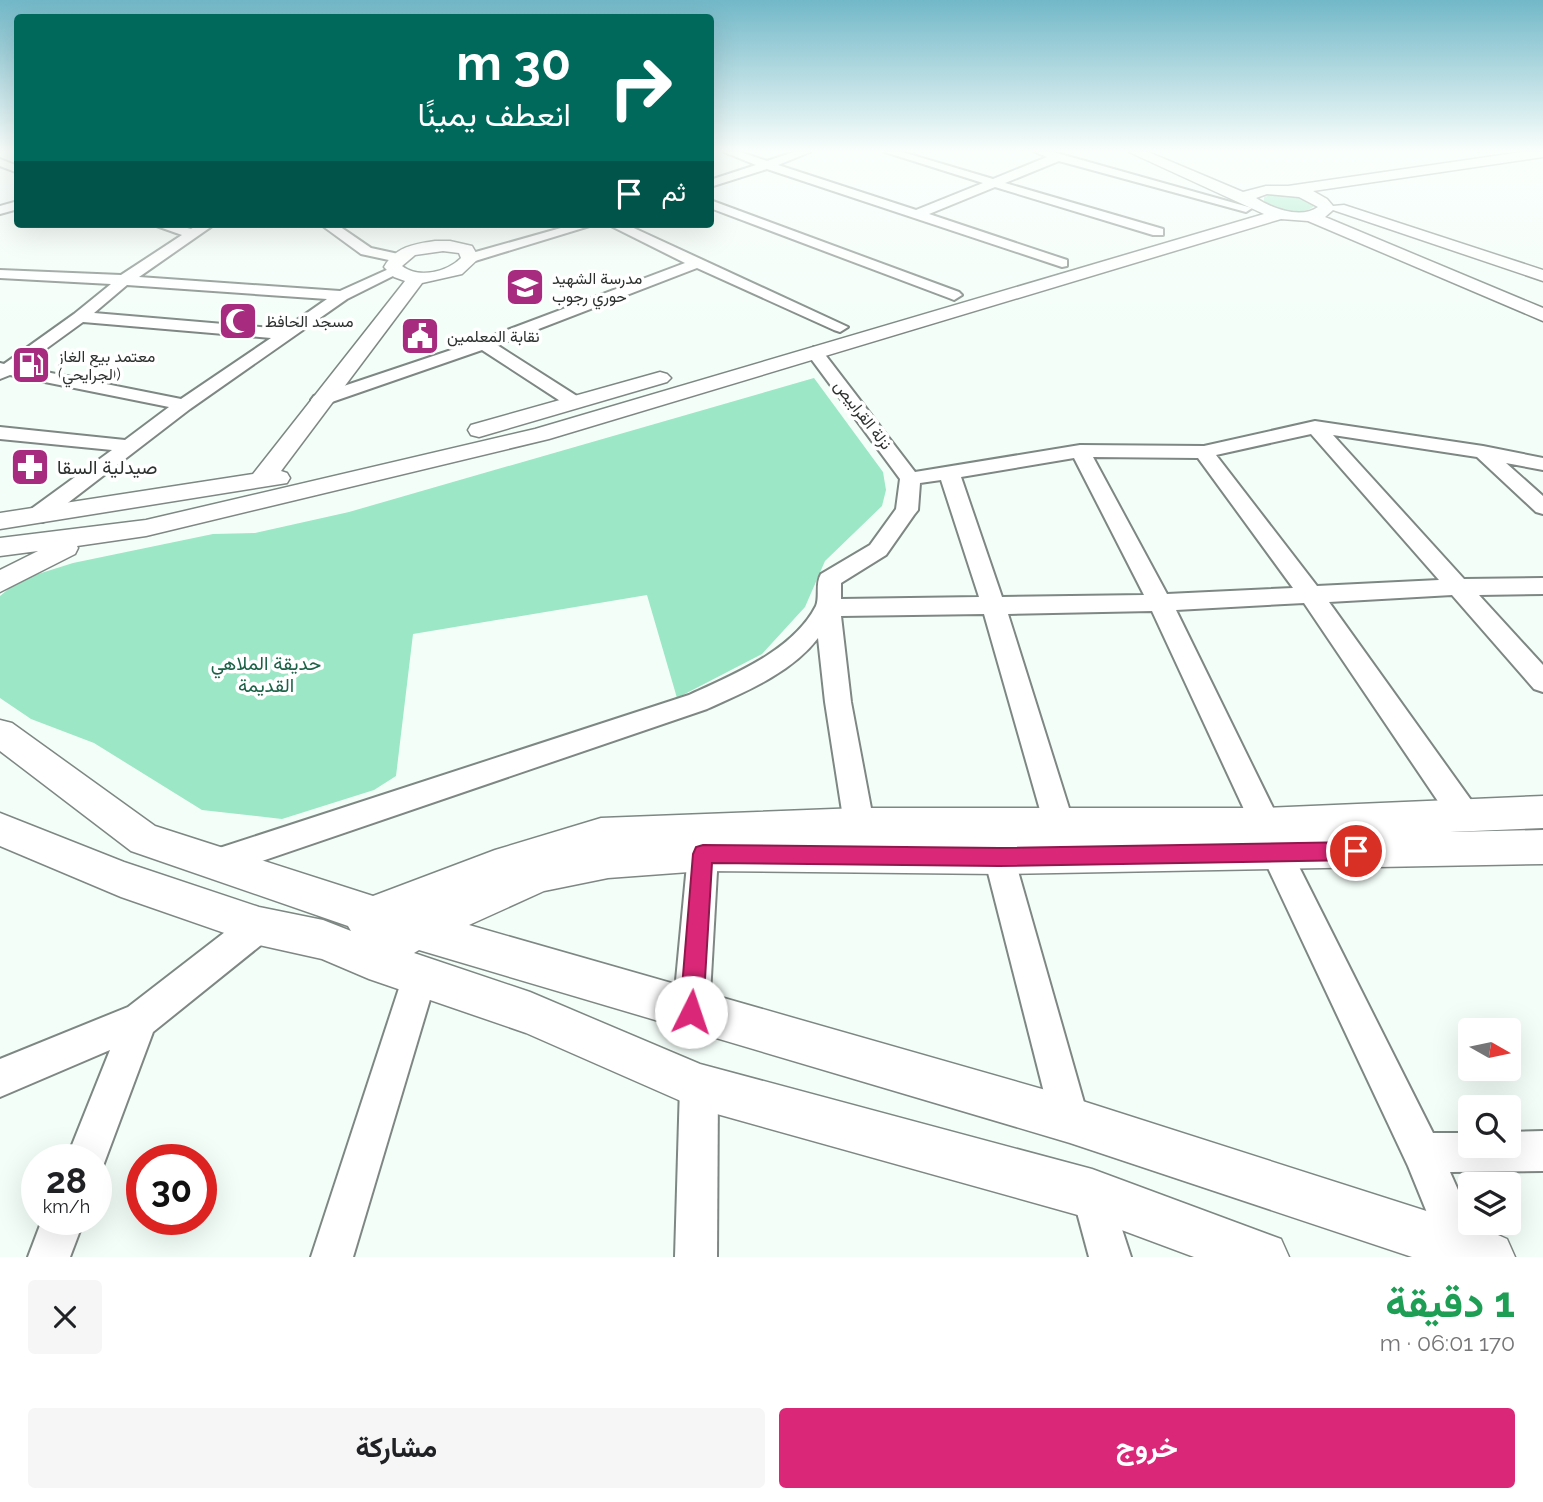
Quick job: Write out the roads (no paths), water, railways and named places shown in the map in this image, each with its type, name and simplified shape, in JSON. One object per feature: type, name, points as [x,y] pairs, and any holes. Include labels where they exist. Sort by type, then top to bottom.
[{"type":"main road","points":[[0,521],[260,482],[444,440],[954,295],[1158,232],[1255,211]]},
{"type":"main road","points":[[0,547],[82,539],[146,528],[541,434],[814,352],[1256,211]]},
{"type":"main road","points":[[1261,211],[1350,232]]},
{"type":"main road","points":[[1264,211],[1309,216],[1543,315]]},
{"type":"main road","points":[[1309,216],[1326,211]]},
{"type":"main road","points":[[1347,211],[1543,276]]},
{"type":"main road","points":[[260,482],[320,400],[416,250],[444,240],[466,250],[470,258],[468,263],[452,272],[404,269]]},
{"type":"main road","points":[[0,582],[82,539]]},
{"type":"main road","points":[[0,733],[144,839],[415,929],[691,1012],[1070,1120],[1476,1252]]},
{"type":"main road","points":[[369,959],[415,929],[540,874],[608,861],[703,854],[999,857],[1271,839],[1465,816],[1543,812]]},
{"type":"main road","points":[[323,940],[373,914],[495,867],[601,834],[859,824],[1059,824],[1271,839],[1543,847]]},
{"type":"main road","points":[[0,829],[121,879],[259,926],[323,940],[369,959],[530,1013],[699,1086],[1092,1194],[1263,1257]]},
{"type":"street","points":[[728,211],[954,295]]},
{"type":"street","points":[[904,211],[1062,263]]},
{"type":"street","points":[[916,215],[927,211]]},
{"type":"street","points":[[1087,211],[1158,232]]},
{"type":"street","points":[[172,228],[193,234]]},
{"type":"street","points":[[2,370],[80,317],[124,280],[202,228]]},
{"type":"street","points":[[333,228],[366,251],[404,269]]},
{"type":"street","points":[[470,258],[575,228]]},
{"type":"street","points":[[623,228],[840,327]]},
{"type":"street","points":[[320,400],[484,344],[697,262]]},
{"type":"street","points":[[35,517],[184,405],[342,296],[404,269]]},
{"type":"street","points":[[0,274],[342,296]]},
{"type":"street","points":[[0,286],[22,275]]},
{"type":"street","points":[[80,317],[287,334]]},
{"type":"street","points":[[484,344],[574,402]]},
{"type":"street","name":"نزلة القرابيص","points":[[814,352],[910,478]]},
{"type":"street","points":[[2,370],[184,405]]},
{"type":"street","points":[[1315,427],[1543,682]]},
{"type":"street","points":[[859,824],[827,608],[829,580],[878,550],[907,510],[910,478],[1080,451],[1205,452],[1315,427],[1543,464]]},
{"type":"street","points":[[0,433],[129,446]]},
{"type":"street","points":[[1080,451],[1160,603],[1422,1153],[1476,1252]]},
{"type":"street","points":[[1205,452],[1311,595],[1465,816]]},
{"type":"street","points":[[1482,452],[1543,507]]},
{"type":"street","points":[[949,472],[993,604],[1059,824]]},
{"type":"street","points":[[827,608],[1160,603],[1457,587],[1543,586]]},
{"type":"street","points":[[215,863],[698,702],[751,678],[798,646],[827,608]]},
{"type":"street","points":[[691,1012],[703,854]]},
{"type":"street","points":[[999,857],[1070,1120]]},
{"type":"street","points":[[0,1078],[140,1020],[259,926]]},
{"type":"street","points":[[332,1257],[420,976]]},
{"type":"street","points":[[92,1144],[140,1020]]},
{"type":"street","points":[[696,1257],[699,1086]]},
{"type":"street","points":[[1422,1153],[1543,1151]]},
{"type":"street","points":[[1092,1194],[1110,1257]]},
{"type":"street","points":[[49,1257],[57,1235]]},
{"type":"place","name":"مدرسة الشهيد حوري رجوب","points":[[525,287]]},
{"type":"place","name":"مسجد الحافظ","points":[[238,321]]},
{"type":"place","name":"نقابة المعلمين","points":[[420,336]]},
{"type":"place","name":"معتمد بيع الغاز (الجرايحي)","points":[[31,365]]},
{"type":"place","name":"صيدلية السقا","points":[[30,467]]},
{"type":"park label","name":"حديقة الملاهي القديمة","points":[[266,674]]}]
